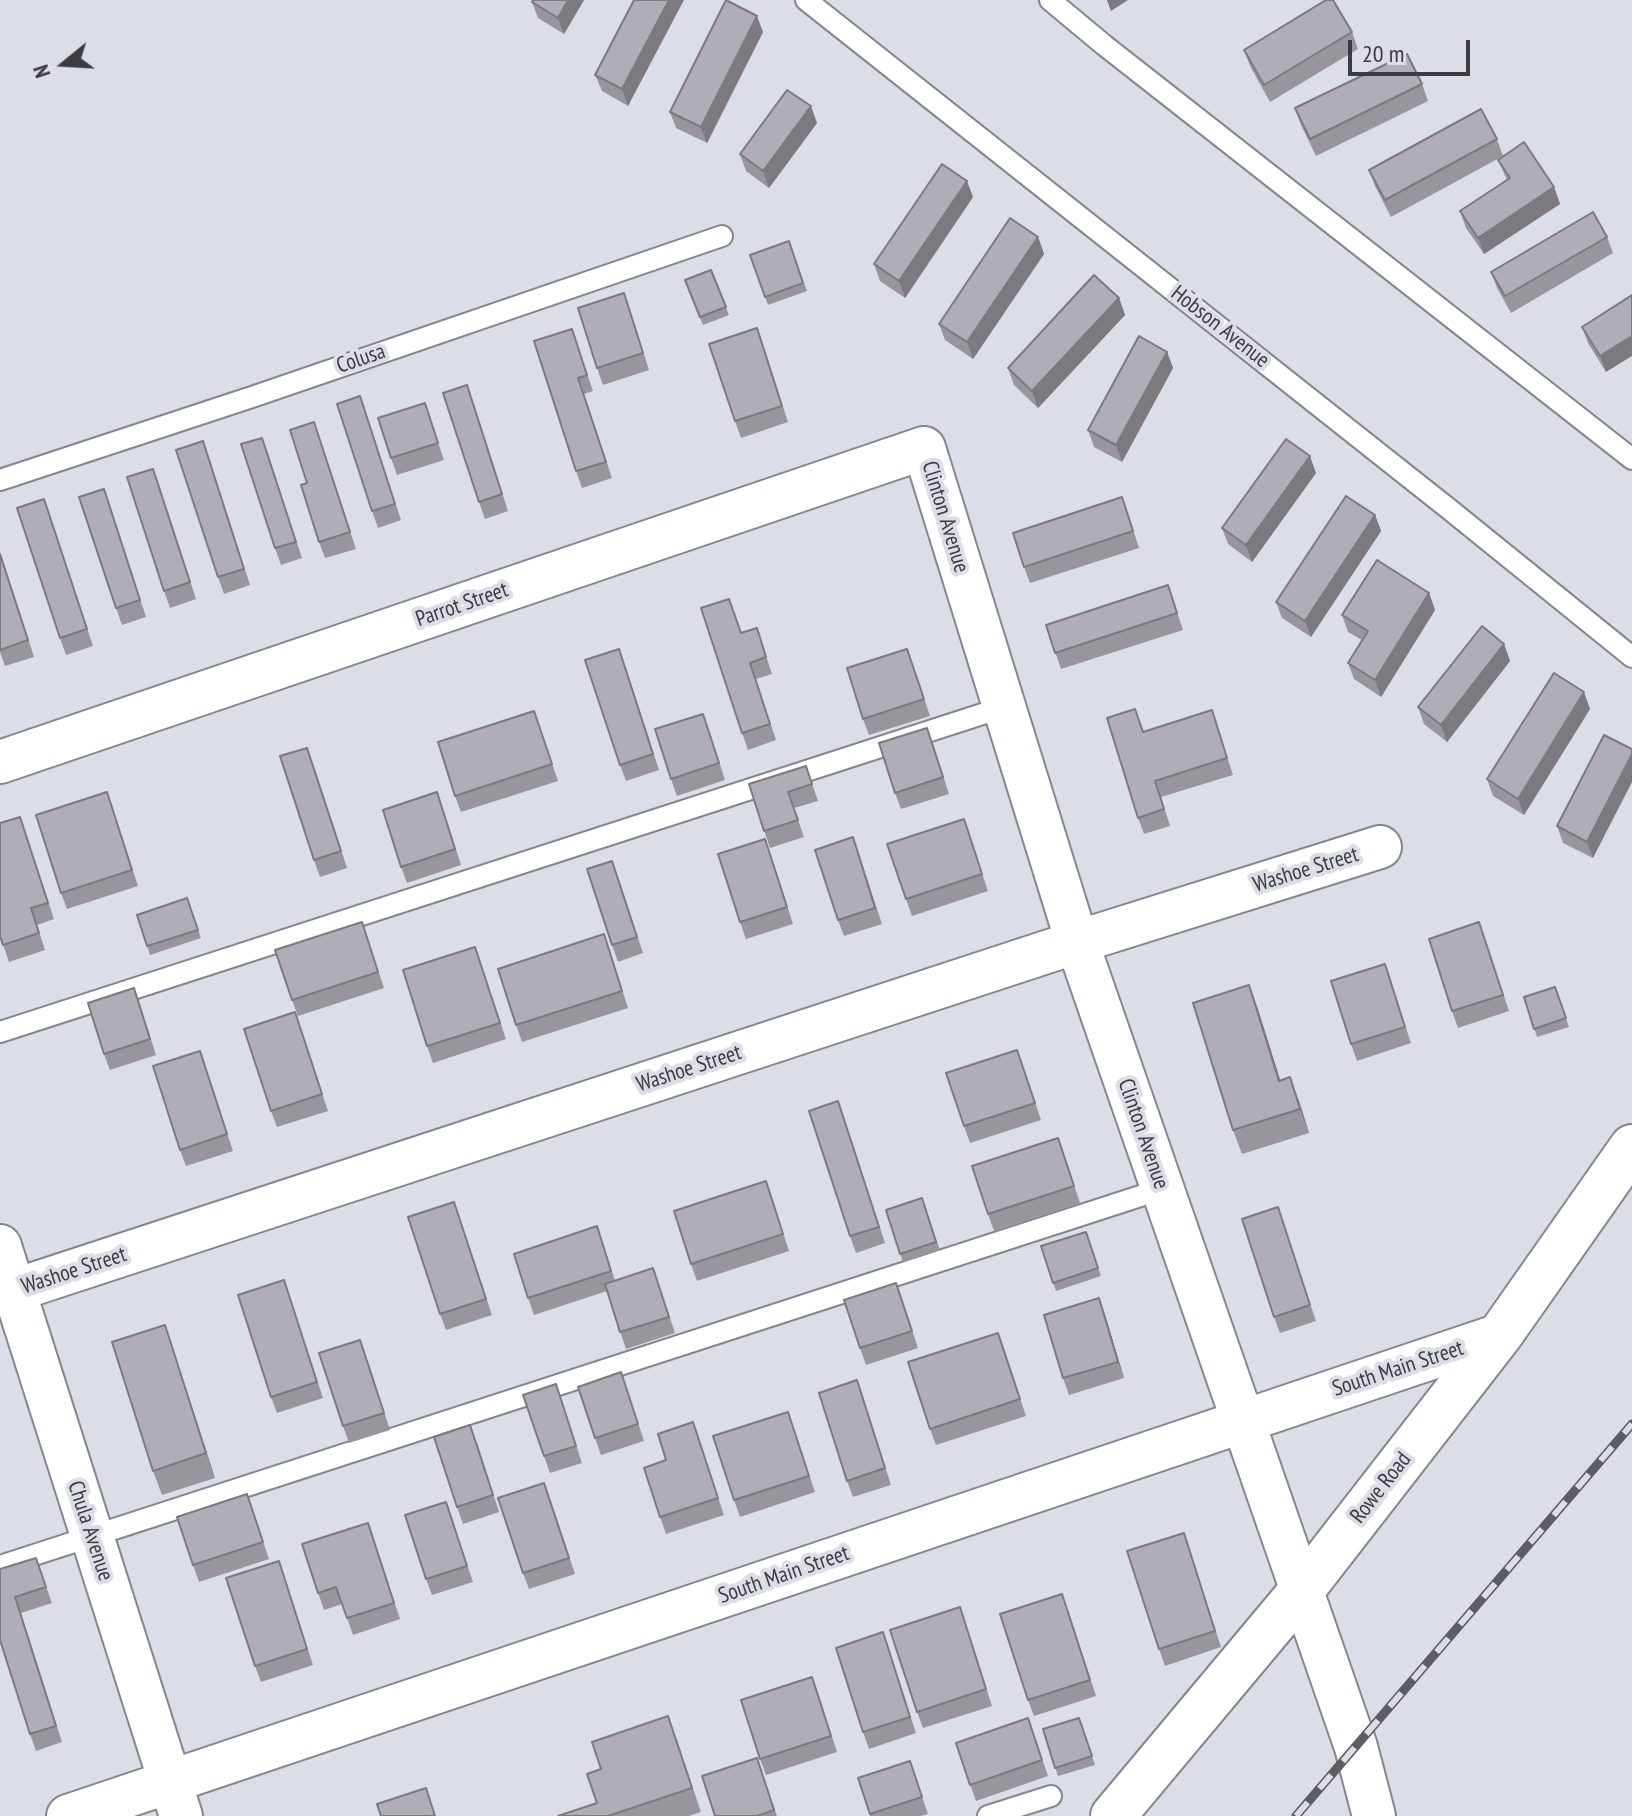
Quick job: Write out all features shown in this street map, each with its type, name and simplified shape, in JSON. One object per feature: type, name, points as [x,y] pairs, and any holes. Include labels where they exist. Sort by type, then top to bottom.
[{"type":"main road","name":"Rowe Road","points":[[1113,1816],[1302,1590],[1500,1335],[1632,1147]]},
{"type":"street","name":"Clinton Avenue","points":[[924,448],[1077,942],[1356,1747],[1374,1816]]},
{"type":"street","name":"Parrot Street","points":[[0,762],[924,448]]},
{"type":"street","name":"Washoe Street","points":[[7,1293],[1077,942],[1380,847]]},
{"type":"street","name":"Chula Avenue","points":[[0,1246],[7,1293],[92,1537],[176,1799]]},
{"type":"street","name":"South Main Street","points":[[68,1816],[176,1799],[1242,1421],[1500,1335]]},
{"type":"lane","name":"Hobson Avenue","points":[[806,0],[1632,657]]},
{"type":"lane","points":[[1050,0],[1632,459]]},
{"type":"lane","name":"Colusa","points":[[0,480],[722,236]]},
{"type":"lane","points":[[0,1032],[1004,707]]},
{"type":"lane","points":[[0,1566],[1162,1189]]},
{"type":"lane","points":[[988,1816],[1051,1796]]},
{"type":"building","points":[[533,0],[568,0],[558,18]]},
{"type":"building","points":[[634,0],[669,0],[622,89],[595,75]]},
{"type":"building","points":[[726,0],[757,16],[701,127],[670,112]]},
{"type":"building","points":[[1326,0],[1333,0],[1352,32],[1264,85],[1244,50]]},
{"type":"building","points":[[1407,54],[1422,84],[1310,139],[1295,108]]},
{"type":"building","points":[[787,90],[811,106],[763,171],[740,154]]},
{"type":"building","points":[[1481,109],[1497,139],[1385,200],[1369,170]]},
{"type":"building","points":[[1524,142],[1554,187],[1478,238],[1460,211],[1510,178],[1498,160]]},
{"type":"building","points":[[942,164],[967,181],[899,281],[874,264]]},
{"type":"building","points":[[1593,212],[1607,237],[1505,296],[1491,272]]},
{"type":"building","points":[[1010,218],[1038,237],[967,342],[939,324]]},
{"type":"building","points":[[789,241],[803,283],[765,297],[750,255]]},
{"type":"building","points":[[711,270],[726,307],[700,317],[685,280]]},
{"type":"building","points":[[1094,275],[1119,298],[1032,391],[1008,368]]},
{"type":"building","points":[[624,293],[643,353],[597,368],[578,308]]},
{"type":"building","points":[[1632,295],[1632,336],[1600,356],[1582,327]]},
{"type":"building","points":[[757,328],[782,406],[735,421],[709,344]]},
{"type":"building","points":[[572,329],[587,375],[578,378],[606,462],[576,471],[534,341]]},
{"type":"building","points":[[1139,336],[1167,352],[1116,445],[1088,430]]},
{"type":"building","points":[[467,385],[502,494],[479,502],[443,393]]},
{"type":"building","points":[[360,396],[395,504],[372,511],[337,404]]},
{"type":"building","points":[[425,403],[438,443],[391,458],[378,418]]},
{"type":"building","points":[[314,422],[350,532],[319,542],[301,485],[307,483],[290,430]]},
{"type":"building","points":[[262,438],[296,542],[275,548],[241,444]]},
{"type":"building","points":[[1286,439],[1310,456],[1246,545],[1222,528]]},
{"type":"building","points":[[203,441],[244,569],[218,577],[176,450]]},
{"type":"building","points":[[153,469],[190,582],[164,591],[127,477]]},
{"type":"building","points":[[104,489],[140,600],[116,608],[79,497]]},
{"type":"building","points":[[1346,496],[1375,515],[1305,621],[1276,602]]},
{"type":"building","points":[[1122,497],[1133,531],[1024,567],[1013,533]]},
{"type":"building","points":[[44,499],[87,629],[60,638],[17,508]]},
{"type":"building","points":[[0,554],[28,640],[0,650]]},
{"type":"building","points":[[1377,560],[1429,593],[1375,680],[1348,663],[1368,631],[1342,615]]},
{"type":"building","points":[[1168,585],[1177,613],[1055,653],[1046,625]]},
{"type":"building","points":[[729,599],[741,633],[757,628],[766,657],[750,663],[770,724],[742,733],[701,608]]},
{"type":"building","points":[[1482,626],[1504,644],[1441,725],[1418,707]]},
{"type":"building","points":[[619,649],[653,754],[620,765],[585,660]]},
{"type":"building","points":[[907,649],[924,699],[863,719],[847,668]]},
{"type":"building","points":[[1554,673],[1584,692],[1518,799],[1487,779]]},
{"type":"building","points":[[1135,709],[1143,732],[1212,710],[1227,758],[1155,781],[1164,809],[1138,818],[1107,718]]},
{"type":"building","points":[[534,711],[552,764],[455,796],[438,742]]},
{"type":"building","points":[[703,714],[719,763],[671,779],[655,729]]},
{"type":"building","points":[[927,728],[943,777],[895,793],[879,743]]},
{"type":"building","points":[[1604,735],[1632,749],[1632,754],[1587,842],[1557,826]]},
{"type":"building","points":[[307,748],[341,851],[314,860],[280,756]]},
{"type":"building","points":[[806,766],[812,784],[788,792],[798,820],[764,831],[749,784]]},
{"type":"building","points":[[107,792],[132,870],[61,893],[36,815]]},
{"type":"building","points":[[437,792],[455,849],[401,867],[383,810]]},
{"type":"building","points":[[20,817],[48,903],[31,908],[39,933],[3,945],[0,936],[0,823]]},
{"type":"building","points":[[964,819],[982,874],[906,899],[887,844]]},
{"type":"building","points":[[853,837],[875,908],[838,920],[815,850]]},
{"type":"building","points":[[765,839],[787,907],[740,922],[718,854]]},
{"type":"building","points":[[612,861],[637,937],[612,945],[587,869]]},
{"type":"building","points":[[187,898],[198,930],[147,946],[137,915]]},
{"type":"building","points":[[362,922],[378,972],[292,1000],[275,950]]},
{"type":"building","points":[[1479,922],[1503,995],[1452,1011],[1429,939]]},
{"type":"building","points":[[604,934],[622,991],[516,1025],[498,969]]},
{"type":"building","points":[[475,947],[500,1023],[427,1046],[403,970]]},
{"type":"building","points":[[1385,964],[1405,1027],[1351,1044],[1331,981]]},
{"type":"building","points":[[1249,985],[1279,1081],[1290,1077],[1300,1109],[1233,1130],[1193,1003]]},
{"type":"building","points":[[1555,987],[1566,1018],[1534,1029],[1524,997]]},
{"type":"building","points":[[134,988],[150,1039],[104,1054],[88,1003]]},
{"type":"building","points":[[295,1012],[322,1094],[271,1111],[244,1029]]},
{"type":"building","points":[[1017,1050],[1035,1103],[964,1126],[946,1073]]},
{"type":"building","points":[[200,1051],[227,1134],[180,1150],[153,1066]]},
{"type":"building","points":[[838,1101],[879,1227],[850,1236],[809,1111]]},
{"type":"building","points":[[1058,1138],[1074,1186],[988,1214],[972,1166]]},
{"type":"building","points":[[766,1181],[783,1234],[691,1264],[674,1211]]},
{"type":"building","points":[[922,1198],[936,1242],[900,1254],[886,1210]]},
{"type":"building","points":[[454,1202],[486,1299],[440,1314],[408,1217]]},
{"type":"building","points":[[1278,1207],[1310,1305],[1274,1317],[1242,1219]]},
{"type":"building","points":[[597,1226],[611,1271],[528,1298],[514,1254]]},
{"type":"building","points":[[1086,1232],[1098,1268],[1053,1283],[1041,1246]]},
{"type":"building","points":[[653,1268],[669,1317],[620,1332],[605,1284]]},
{"type":"building","points":[[284,1280],[317,1382],[271,1397],[238,1295]]},
{"type":"building","points":[[896,1283],[912,1331],[860,1348],[844,1300]]},
{"type":"building","points":[[1099,1298],[1118,1362],[1063,1378],[1044,1315]]},
{"type":"building","points":[[165,1325],[206,1453],[153,1471],[112,1342]]},
{"type":"building","points":[[998,1333],[1020,1399],[930,1429],[908,1362]]},
{"type":"building","points":[[360,1340],[384,1413],[343,1426],[319,1353]]},
{"type":"building","points":[[621,1372],[638,1424],[595,1438],[578,1387]]},
{"type":"building","points":[[857,1380],[885,1468],[847,1481],[819,1393]]},
{"type":"building","points":[[556,1384],[576,1446],[544,1456],[523,1395]]},
{"type":"building","points":[[788,1412],[809,1476],[734,1500],[713,1436]]},
{"type":"building","points":[[693,1422],[718,1498],[660,1517],[644,1468],[666,1460],[658,1434]]},
{"type":"building","points":[[470,1425],[493,1495],[457,1507],[434,1437]]},
{"type":"building","points":[[544,1483],[569,1558],[523,1573],[498,1498]]},
{"type":"building","points":[[247,1494],[263,1542],[193,1565],[177,1517]]},
{"type":"building","points":[[446,1502],[467,1566],[426,1579],[405,1515]]},
{"type":"building","points":[[368,1523],[394,1603],[347,1618],[336,1587],[318,1593],[302,1544]]},
{"type":"building","points":[[1184,1533],[1215,1631],[1159,1649],[1127,1551]]},
{"type":"building","points":[[36,1558],[46,1587],[15,1597],[56,1726],[30,1734],[0,1640],[0,1569]]},
{"type":"building","points":[[279,1561],[307,1649],[255,1666],[226,1578]]},
{"type":"building","points":[[1062,1594],[1090,1680],[1028,1700],[1000,1614]]},
{"type":"building","points":[[960,1607],[986,1689],[917,1712],[890,1630]]},
{"type":"building","points":[[883,1632],[910,1717],[863,1732],[836,1648]]},
{"type":"building","points":[[812,1677],[831,1736],[760,1759],[741,1700]]},
{"type":"building","points":[[668,1716],[692,1788],[608,1816],[558,1816],[597,1803],[587,1774],[601,1769],[592,1742]]},
{"type":"building","points":[[1028,1718],[1042,1760],[970,1785],[956,1743]]},
{"type":"building","points":[[1079,1718],[1092,1756],[1055,1768],[1043,1729]]},
{"type":"building","points":[[757,1758],[774,1810],[757,1816],[715,1816],[702,1776]]},
{"type":"building","points":[[910,1761],[922,1797],[870,1814],[858,1778]]},
{"type":"building","points":[[426,1788],[435,1816],[381,1816],[377,1804]]},
{"type":"railway","points":[[1296,1816],[1632,1424]]}]
